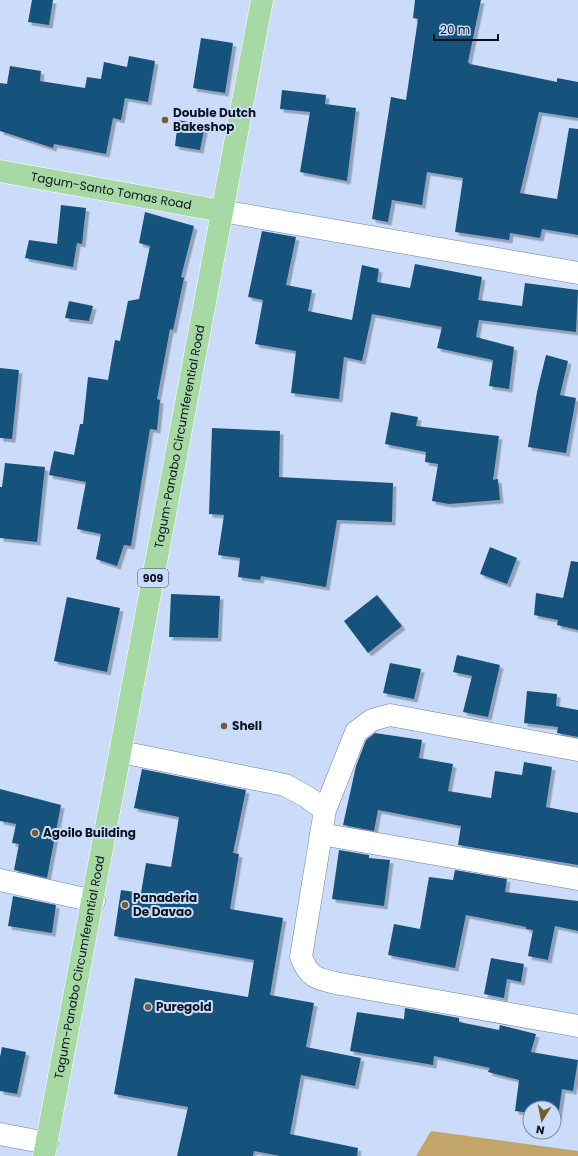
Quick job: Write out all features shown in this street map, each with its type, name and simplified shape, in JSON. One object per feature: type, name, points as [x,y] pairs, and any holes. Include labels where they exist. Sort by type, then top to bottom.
[{"type":"main road","name":"Tagum-Panabo Circumferential Road","points":[[45,1149],[94,901],[262,0]]},
{"type":"main road","name":"Tagum-Santo Tomas Road","points":[[0,171],[222,211]]},
{"type":"street","points":[[222,211],[578,273]]},
{"type":"street","points":[[578,750],[390,715],[372,720],[356,732],[325,810],[301,957],[305,967],[312,976],[319,980],[578,1026]]},
{"type":"street","points":[[121,752],[285,785],[307,797],[325,810]]},
{"type":"street","points":[[321,834],[578,879]]},
{"type":"street","points":[[0,880],[94,901]]},
{"type":"street","points":[[0,1134],[45,1149]]},
{"type":"shaded area","points":[[431,1131],[578,1151],[578,1156],[416,1156]]},
{"type":"building","points":[[32,0],[53,0],[49,25],[28,22]]},
{"type":"building","points":[[415,0],[481,0],[468,62],[470,64],[557,82],[557,78],[578,82],[578,118],[539,112],[520,193],[557,199],[569,128],[578,129],[578,235],[542,229],[540,238],[510,233],[509,240],[455,232],[463,178],[427,172],[422,205],[392,200],[388,222],[372,219],[391,97],[406,100],[418,19],[413,18]]},
{"type":"building","points":[[201,38],[233,43],[225,93],[193,88]]},
{"type":"building","points":[[129,56],[155,61],[148,102],[125,98],[121,120],[113,118],[106,154],[54,144],[53,148],[0,131],[0,83],[7,84],[10,66],[41,71],[40,81],[85,88],[87,77],[101,79],[104,62],[127,67]]},
{"type":"building","points":[[282,90],[326,95],[325,104],[356,108],[347,181],[300,172],[310,112],[280,109]]},
{"type":"building","points":[[178,120],[205,125],[200,150],[175,146]]},
{"type":"building","points":[[61,205],[86,208],[82,244],[77,243],[73,267],[25,258],[29,240],[57,244]]},
{"type":"building","points":[[145,212],[194,226],[181,277],[184,278],[173,330],[170,329],[157,399],[160,400],[157,430],[150,429],[131,546],[124,545],[117,566],[96,559],[101,534],[77,529],[86,482],[49,475],[54,451],[74,455],[80,424],[83,424],[88,377],[108,380],[115,340],[120,341],[128,301],[139,299],[150,246],[139,243]]},
{"type":"building","points":[[262,231],[296,237],[286,285],[312,290],[308,311],[352,320],[362,265],[379,269],[377,282],[410,288],[415,264],[482,277],[478,300],[522,306],[525,283],[578,290],[576,332],[479,320],[476,337],[514,347],[509,389],[489,386],[493,360],[437,348],[442,327],[372,314],[362,361],[344,357],[339,399],[291,393],[296,351],[255,344],[263,300],[248,297]]},
{"type":"building","points":[[69,301],[93,306],[89,321],[65,318]]},
{"type":"building","points":[[546,355],[568,361],[560,395],[576,398],[566,453],[528,447],[537,392]]},
{"type":"building","points":[[0,368],[19,370],[12,439],[0,438]]},
{"type":"building","points":[[391,412],[418,417],[416,426],[499,436],[493,480],[498,479],[500,500],[449,504],[432,501],[438,464],[425,462],[426,452],[385,444]]},
{"type":"building","points":[[212,428],[280,431],[279,477],[393,483],[392,522],[337,520],[326,587],[261,576],[260,580],[238,577],[240,558],[218,555],[224,515],[209,514]]},
{"type":"building","points":[[5,463],[45,467],[37,542],[0,538],[0,487],[2,487]]},
{"type":"building","points":[[490,547],[517,558],[507,584],[480,574]]},
{"type":"building","points":[[571,561],[578,562],[578,630],[557,625],[558,620],[534,615],[536,593],[563,598]]},
{"type":"building","points":[[171,594],[220,596],[218,638],[169,637]]},
{"type":"building","points":[[377,595],[402,626],[368,653],[344,621]]},
{"type":"building","points":[[67,597],[120,608],[107,672],[54,661]]},
{"type":"building","points":[[457,655],[500,665],[488,717],[463,712],[472,676],[453,672]]},
{"type":"building","points":[[390,663],[421,669],[414,699],[383,693]]},
{"type":"building","points":[[527,691],[557,694],[556,706],[578,710],[578,737],[557,733],[558,727],[524,723]]},
{"type":"building","points":[[375,733],[422,740],[419,758],[453,764],[448,791],[491,798],[495,771],[522,775],[524,762],[552,767],[546,807],[578,813],[578,865],[458,845],[461,826],[378,810],[374,831],[343,825],[356,766],[366,740]]},
{"type":"building","points":[[142,769],[246,790],[233,853],[239,854],[230,909],[283,918],[270,995],[314,1003],[306,1047],[361,1058],[355,1086],[301,1075],[290,1134],[358,1148],[357,1156],[280,1156],[254,1151],[253,1156],[177,1156],[188,1107],[114,1094],[135,978],[248,997],[254,960],[114,936],[121,890],[141,893],[146,863],[171,867],[179,817],[134,808]]},
{"type":"building","name":"Agoilo Building","points":[[0,789],[61,805],[47,878],[14,870],[19,844],[12,843],[16,824],[0,821]]},
{"type":"building","points":[[339,850],[369,855],[369,858],[390,860],[384,906],[332,899]]},
{"type":"building","points":[[455,870],[507,879],[505,892],[578,901],[578,931],[555,926],[548,960],[528,956],[533,930],[526,929],[526,927],[466,915],[455,968],[388,955],[394,924],[420,929],[429,877],[453,880]]},
{"type":"building","points":[[13,896],[56,905],[52,933],[8,926]]},
{"type":"building","points":[[491,958],[524,964],[521,982],[507,979],[504,998],[484,994]]},
{"type":"building","points":[[405,1008],[459,1018],[459,1022],[499,1030],[500,1025],[536,1034],[531,1052],[578,1060],[573,1091],[562,1089],[560,1100],[522,1100],[522,1112],[515,1111],[519,1080],[488,1072],[490,1068],[434,1056],[433,1065],[350,1051],[357,1012],[404,1019]]},
{"type":"building","points":[[2,1047],[26,1052],[17,1094],[0,1091],[0,1057]]},
{"type":"place","name":"Double Dutch Bakeshop","points":[[165,120]]},
{"type":"place","name":"Shell","points":[[224,726]]},
{"type":"place","name":"Agoilo Building","points":[[35,833]]},
{"type":"place","name":"Panaderia De Davao","points":[[125,905]]},
{"type":"place","name":"Puregold","points":[[148,1007]]}]
